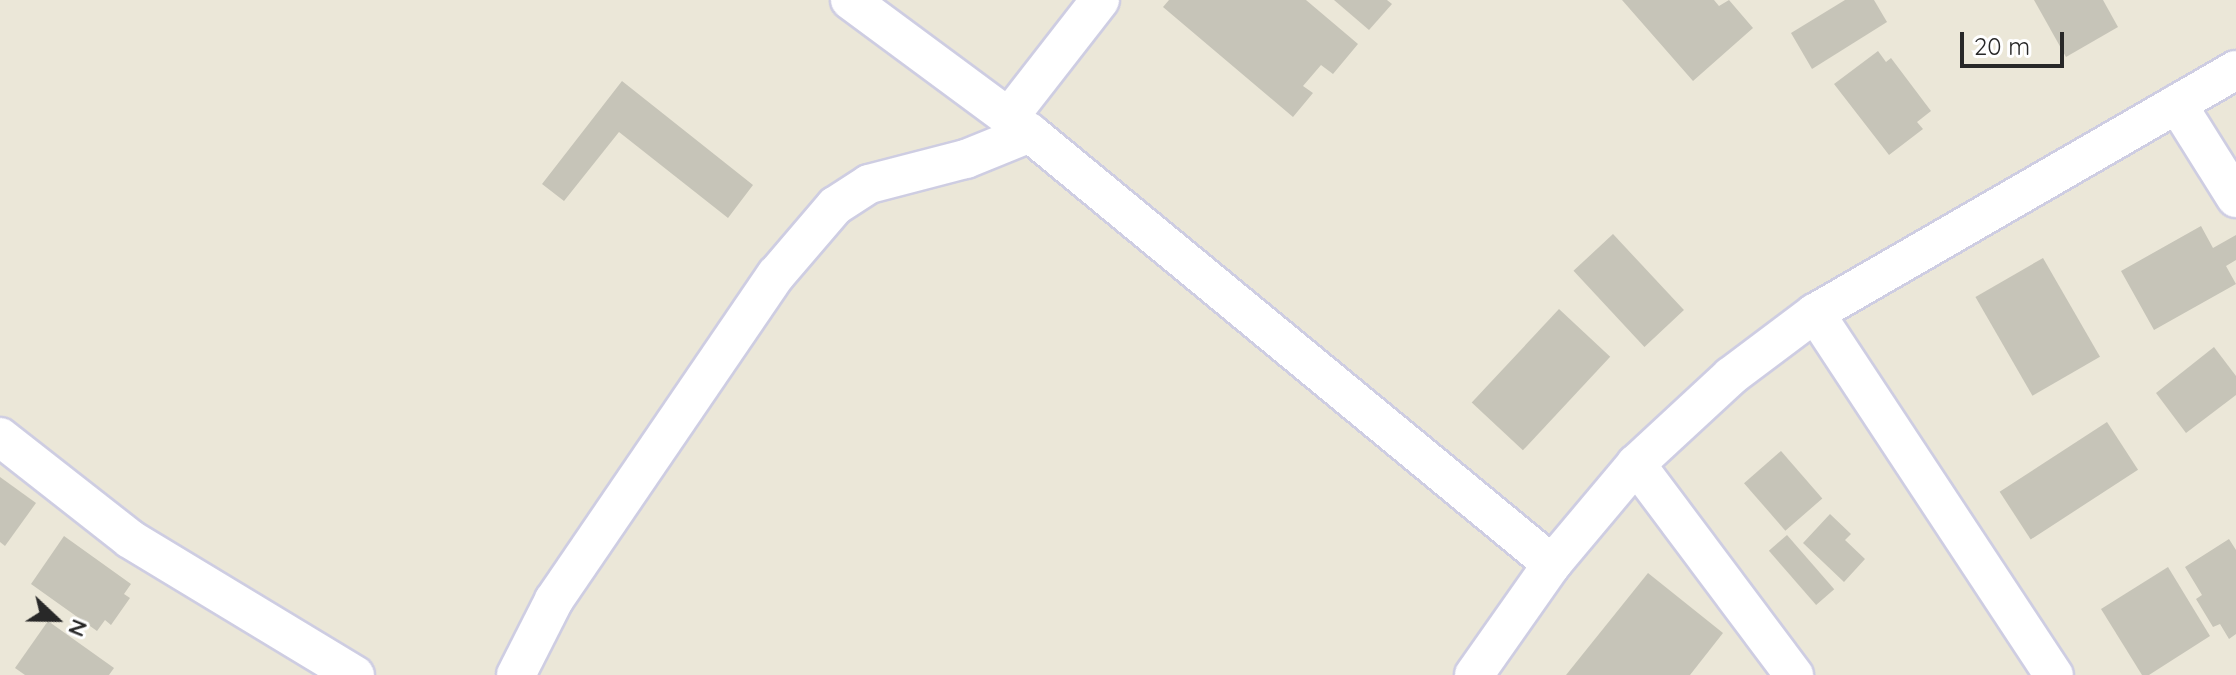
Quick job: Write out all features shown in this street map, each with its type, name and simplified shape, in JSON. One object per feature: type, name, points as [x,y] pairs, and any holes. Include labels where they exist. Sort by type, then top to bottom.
[{"type":"street","points":[[850,0],[1019,125],[1552,564]]},
{"type":"street","points":[[516,675],[554,600],[776,275],[835,206],[869,184],[966,159],[1019,125],[1100,0]]},
{"type":"street","points":[[1474,675],[1552,564],[1636,464],[1731,376],[1815,313],[2236,70]]},
{"type":"street","points":[[2177,104],[2236,198]]},
{"type":"street","points":[[1815,313],[2054,675]]},
{"type":"street","points":[[0,437],[130,539],[355,675]]},
{"type":"street","points":[[1636,464],[1794,675]]},
{"type":"building","points":[[1169,0],[1306,0],[1358,44],[1333,74],[1321,65],[1303,86],[1313,93],[1293,117],[1163,7]]},
{"type":"building","points":[[1334,0],[1387,0],[1392,4],[1369,30]]},
{"type":"building","points":[[1622,0],[1714,0],[1719,6],[1729,0],[1753,28],[1693,81]]},
{"type":"building","points":[[1845,0],[1874,0],[1887,22],[1812,69],[1791,33]]},
{"type":"building","points":[[2034,0],[2103,0],[2118,27],[2066,57]]},
{"type":"building","points":[[1878,51],[1886,62],[1891,58],[1931,111],[1917,122],[1923,129],[1889,155],[1834,84]]},
{"type":"building","points":[[622,81],[753,185],[728,218],[619,132],[564,201],[542,184]]},
{"type":"building","points":[[2201,226],[2213,248],[2236,235],[2236,260],[2226,266],[2236,284],[2154,330],[2121,271]]},
{"type":"building","points":[[1613,234],[1684,310],[1644,347],[1574,271]]},
{"type":"building","points":[[2043,258],[2100,357],[2032,396],[1975,297]]},
{"type":"building","points":[[1559,309],[1610,357],[1523,450],[1472,403]]},
{"type":"building","points":[[2214,347],[2236,376],[2236,395],[2186,433],[2156,393]]},
{"type":"building","points":[[2107,422],[2138,470],[2031,540],[2000,492]]},
{"type":"building","points":[[1781,451],[1822,499],[1785,531],[1744,483]]},
{"type":"building","points":[[0,477],[36,503],[5,546],[0,542]]},
{"type":"building","points":[[1830,514],[1851,534],[1845,540],[1865,559],[1844,582],[1803,543]]},
{"type":"building","points":[[1787,535],[1834,589],[1816,605],[1769,551]]},
{"type":"building","points":[[64,536],[131,584],[124,594],[130,598],[111,625],[105,620],[97,631],[31,584]]},
{"type":"building","points":[[2229,539],[2236,550],[2236,634],[2229,639],[2220,624],[2213,627],[2196,599],[2202,595],[2185,567]]},
{"type":"building","points":[[2168,567],[2210,636],[2149,675],[2142,675],[2101,609]]},
{"type":"building","points":[[1648,573],[1723,633],[1690,675],[1566,675]]},
{"type":"building","points":[[48,621],[114,668],[109,675],[25,675],[15,668]]}]
